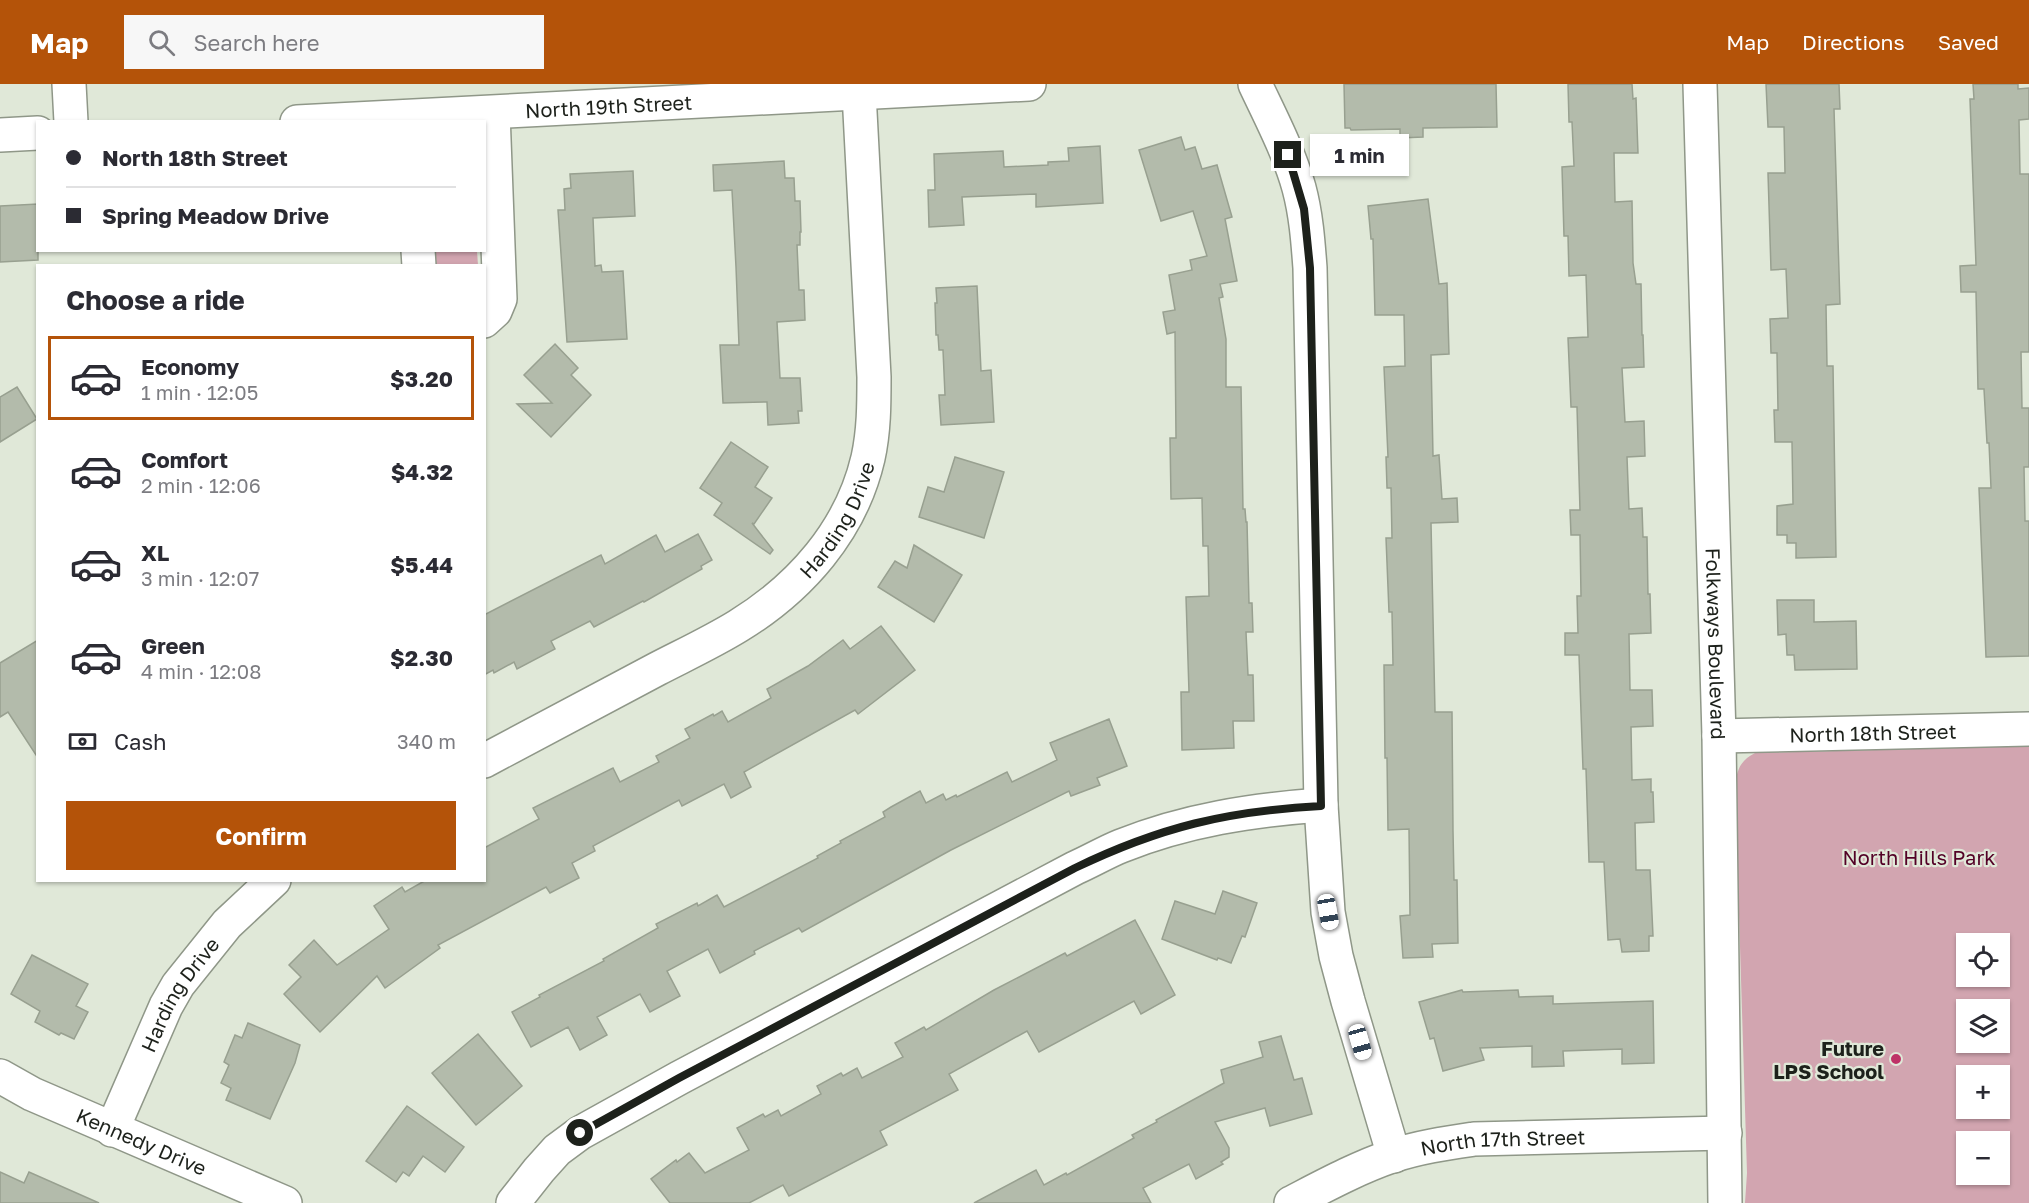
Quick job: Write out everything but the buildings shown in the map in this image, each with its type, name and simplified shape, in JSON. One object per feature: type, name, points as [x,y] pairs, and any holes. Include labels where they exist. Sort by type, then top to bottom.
[{"type":"street","points":[[69,84],[71,120]]},
{"type":"street","name":"North 19th Street","points":[[374,120],[1029,84]]},
{"type":"street","points":[[1255,84],[1293,167],[1307,228],[1310,268],[1321,806],[1328,912],[1336,956],[1394,1156]]},
{"type":"street","name":"Folkways Boulevard","points":[[1700,84],[1719,736],[1725,1203]]},
{"type":"street","name":"Harding Drive","points":[[486,760],[739,626],[800,578],[827,548],[837,532],[855,497],[867,459],[874,420],[874,377],[859,93]]},
{"type":"street","points":[[486,319],[495,311],[500,299],[494,113]]},
{"type":"street","points":[[0,135],[36,133]]},
{"type":"street","name":"North 18th Street","points":[[1719,736],[2029,729]]},
{"type":"street","points":[[513,1203],[557,1150],[580,1133],[1075,868],[1120,846],[1182,825],[1243,813],[1321,806]]},
{"type":"street","name":"Harding Drive","points":[[112,1130],[166,1006],[178,985],[227,924],[272,882]]},
{"type":"street","name":"Kennedy Drive","points":[[0,1076],[32,1094],[112,1130],[285,1203]]},
{"type":"street","name":"North 17th Street","points":[[1291,1203],[1331,1182],[1394,1156],[1474,1139],[1725,1133]]},
{"type":"green space","points":[[433,252],[477,252],[478,264],[434,264]]},
{"type":"green space","name":"North Hills Park","points":[[2029,746],[2029,1203],[1745,1203],[1747,1173],[1735,785],[1737,774],[1746,759],[1755,753]]},
{"type":"place","name":"Future LPS School","points":[[1896,1059]]},
{"type":"route","points":[[580,1133],[700,1067],[1120,846],[1182,825],[1209,819],[1278,808],[1321,806],[1310,268],[1304,209],[1288,155]]}]
